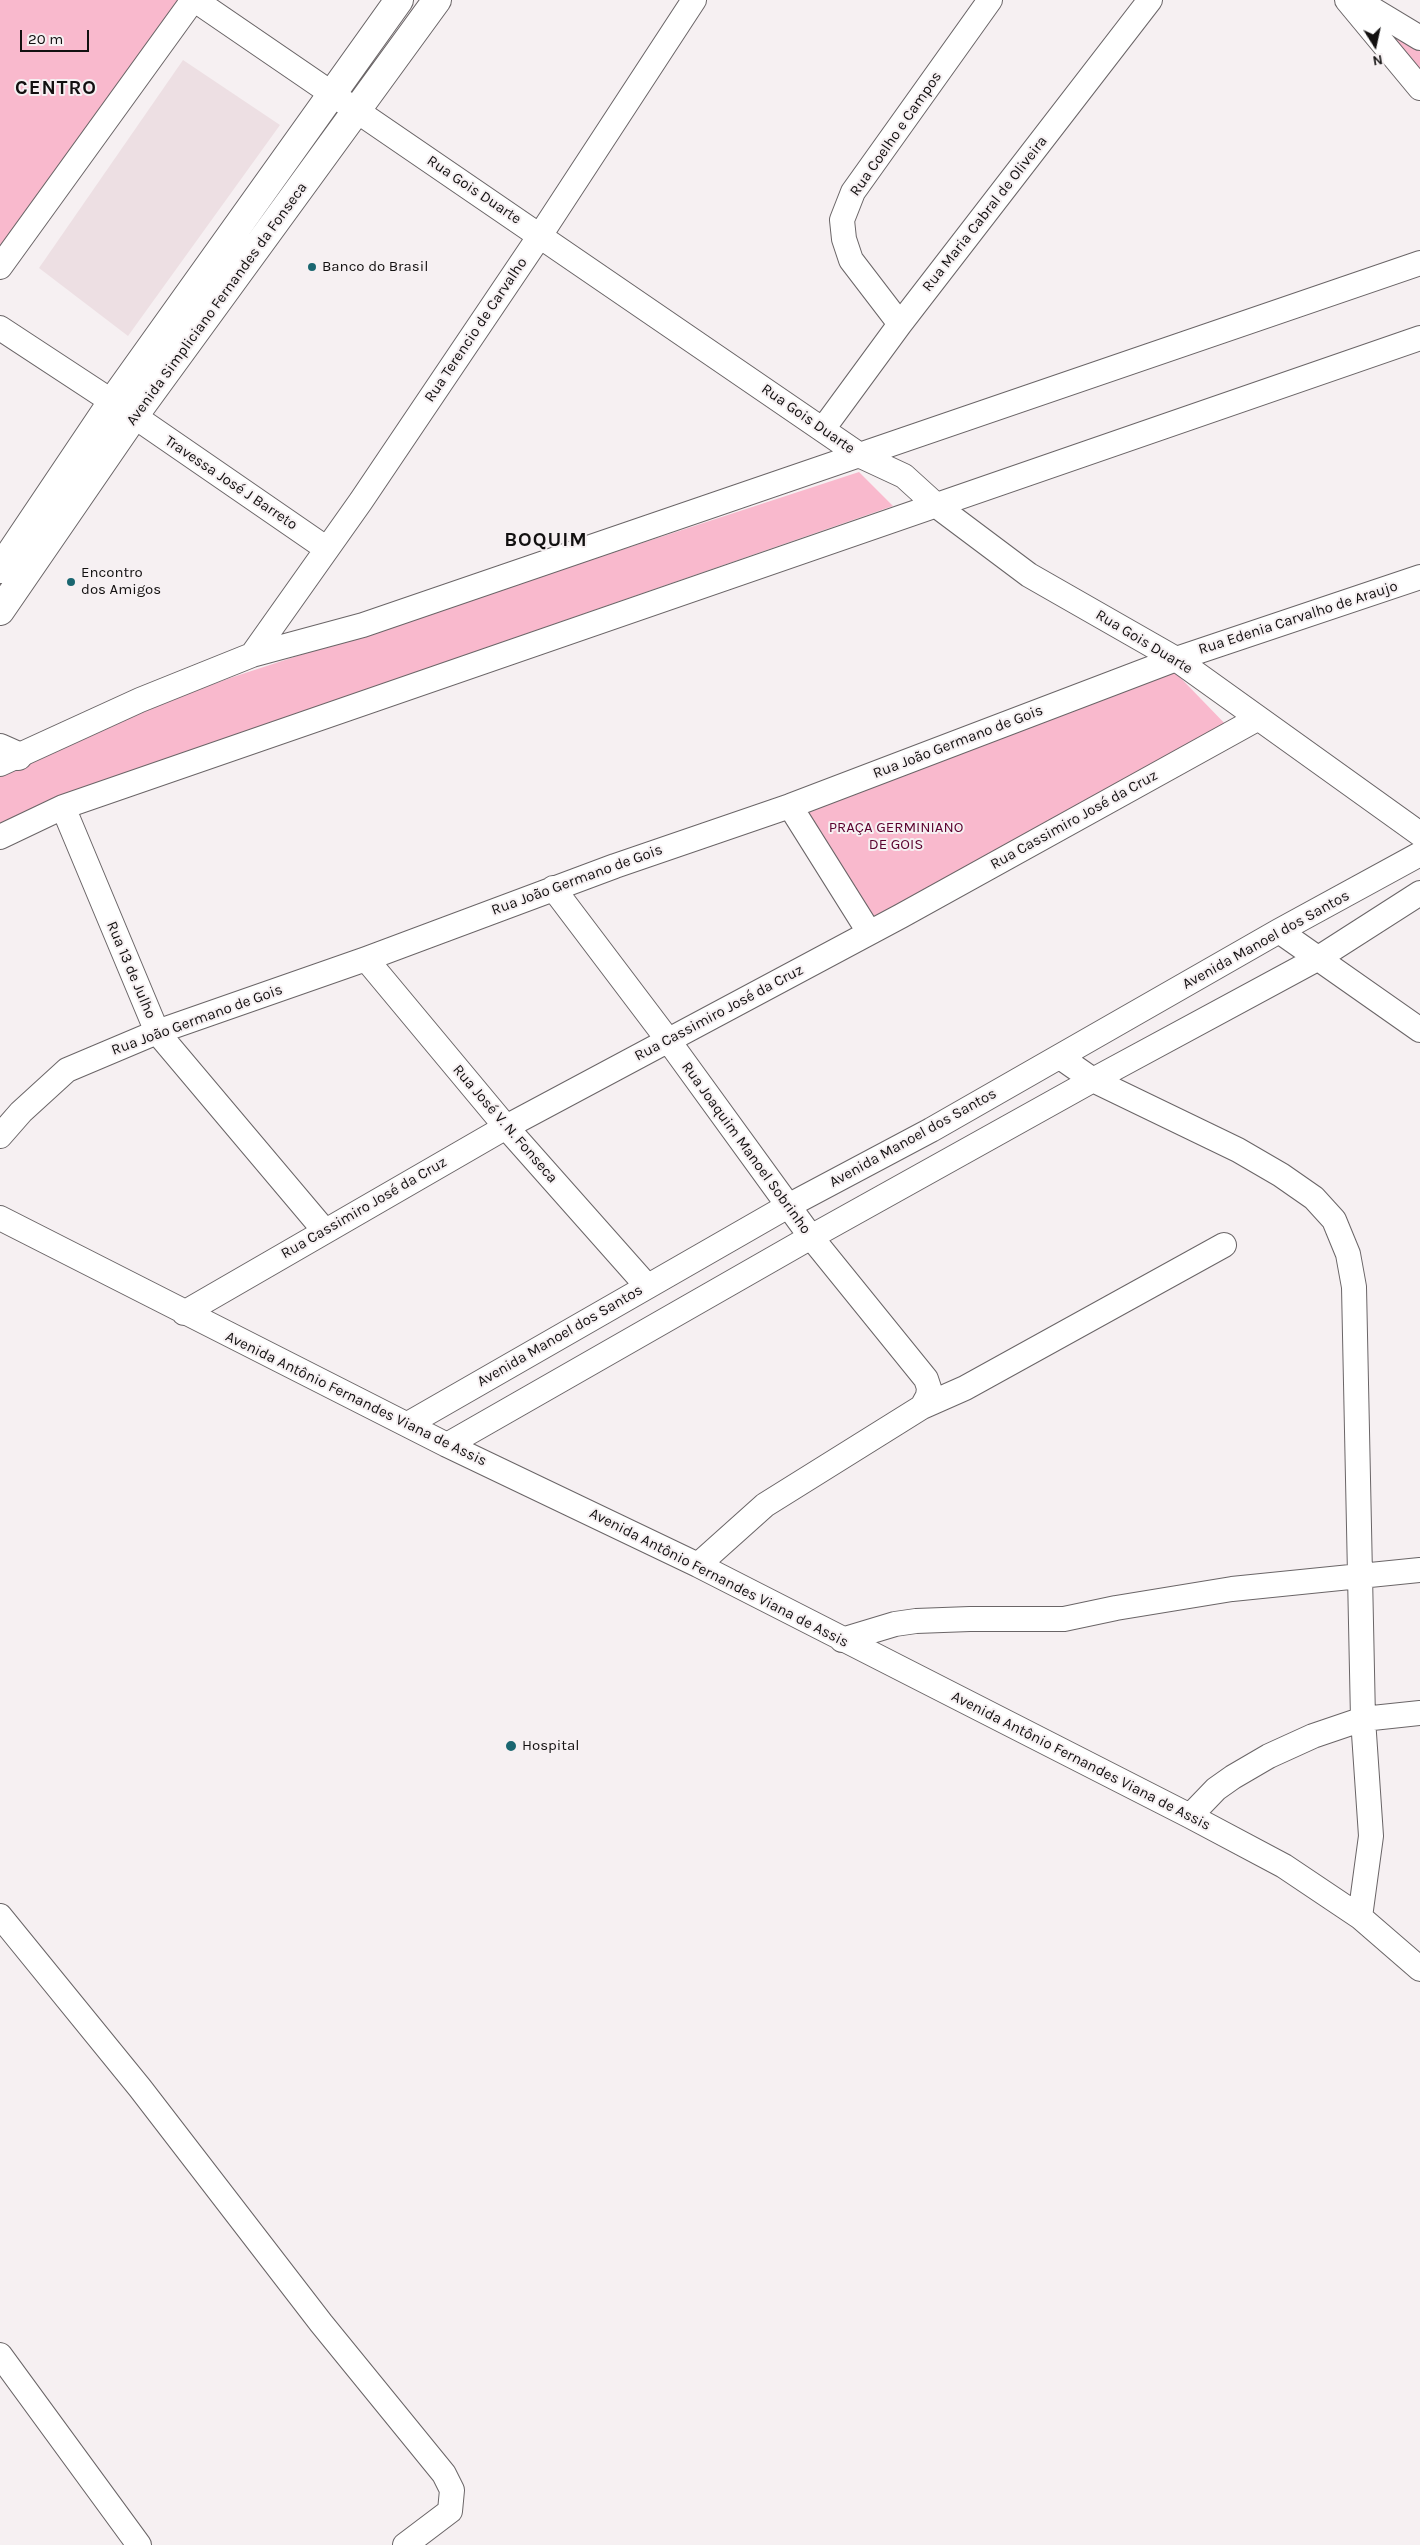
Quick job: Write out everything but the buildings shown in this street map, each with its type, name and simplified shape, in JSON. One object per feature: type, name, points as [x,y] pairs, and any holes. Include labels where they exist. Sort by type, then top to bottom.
[{"type":"main road","name":"Avenida Simpliciano Fernandes da Fonseca","points":[[0,611],[123,409],[331,95],[399,0]]},
{"type":"main road","name":"Avenida Simpliciano Fernandes da Fonseca","points":[[0,569],[123,409],[357,112],[437,0]]},
{"type":"street","name":"Rua Gois Duarte","points":[[194,0],[331,95],[540,234],[861,456],[904,476],[937,506],[1029,575],[1176,659],[1256,719],[1420,834]]},
{"type":"street","points":[[0,267],[194,0]]},
{"type":"street","name":"Rua Terencio de Carvalho","points":[[252,655],[327,549],[540,234],[694,0]]},
{"type":"street","name":"Rua Coelho e Campos","points":[[900,324],[852,260],[844,239],[842,220],[858,185],[990,0]]},
{"type":"street","name":"Rua Maria Cabral de Oliveira","points":[[823,429],[900,324],[1150,0]]},
{"type":"street","points":[[1346,0],[1420,88]]},
{"type":"street","points":[[1357,0],[1420,38]]},
{"type":"street","points":[[6,756],[252,655],[363,625],[1420,263]]},
{"type":"street","name":"Travessa José J Barreto","points":[[0,328],[123,409],[327,549]]},
{"type":"street","points":[[0,837],[63,807],[1420,338]]},
{"type":"street","name":"Rua Edenia Carvalho de Araujo","points":[[1176,659],[1420,577]]},
{"type":"street","name":"Rua João Germano de Gois","points":[[0,1136],[21,1112],[67,1070],[156,1032],[366,959],[553,888],[790,806],[1176,659]]},
{"type":"street","name":"Rua Cassimiro José da Cruz","points":[[184,1313],[324,1230],[506,1127],[869,932],[1256,719]]},
{"type":"street","points":[[790,806],[869,932]]},
{"type":"street","name":"Rua 13 de Julho","points":[[63,807],[156,1032],[324,1230]]},
{"type":"street","name":"Avenida Manoel dos Santos","points":[[408,1424],[788,1206],[1060,1057],[1279,931],[1420,854]]},
{"type":"street","name":"Rua Joaquim Manoel Sobrinho","points":[[553,888],[668,1040],[811,1237],[926,1379],[928,1396],[922,1407]]},
{"type":"street","points":[[447,1446],[811,1237],[1093,1080],[1317,959],[1420,893]]},
{"type":"street","points":[[1279,931],[1420,1030]]},
{"type":"street","name":"Rua José V. N. Fonseca","points":[[366,959],[506,1127],[647,1286]]},
{"type":"street","points":[[1060,1057],[1093,1080],[1238,1150],[1281,1175],[1314,1198],[1334,1220],[1348,1254],[1354,1287],[1362,1576],[1363,1719],[1371,1836],[1360,1917]]},
{"type":"street","name":"Avenida Antônio Fernandes Viana de Assis","points":[[0,1218],[184,1313],[408,1424],[447,1446],[698,1565],[1190,1816],[1284,1866],[1360,1917],[1420,1969]]},
{"type":"street","points":[[698,1565],[765,1505],[922,1407],[965,1388],[1224,1245]]},
{"type":"street","points":[[842,1640],[895,1624],[916,1621],[1064,1619],[1232,1588],[1420,1570]]},
{"type":"street","points":[[1190,1816],[1216,1790],[1269,1756],[1313,1736],[1363,1719],[1420,1714]]},
{"type":"street","points":[[0,1916],[140,2088],[321,2323],[444,2474],[452,2490],[450,2511],[405,2545]]},
{"type":"street","points":[[0,2355],[139,2545]]},
{"type":"shaded area","points":[[183,60],[280,125],[128,336],[39,268]]},
{"type":"green space","points":[[0,0],[178,0],[191,9],[0,279]]},
{"type":"green space","points":[[1388,25],[1420,48],[1420,79],[1378,38]]},
{"type":"green space","points":[[859,472],[893,506],[178,755],[44,803],[0,824],[0,777],[151,707],[230,678]]},
{"type":"green space","name":"PRAÇA GERMINIANO DE GOIS","points":[[1169,666],[1233,732],[875,919],[796,805]]},
{"type":"place","name":"Banco do Brasil","points":[[312,267]]},
{"type":"place","name":"Encontro dos Amigos","points":[[71,582]]},
{"type":"place","name":"Hospital","points":[[511,1746]]},
{"type":"district","name":"CENTRO","points":[[56,88]]},
{"type":"district","name":"BOQUIM","points":[[546,540]]}]
